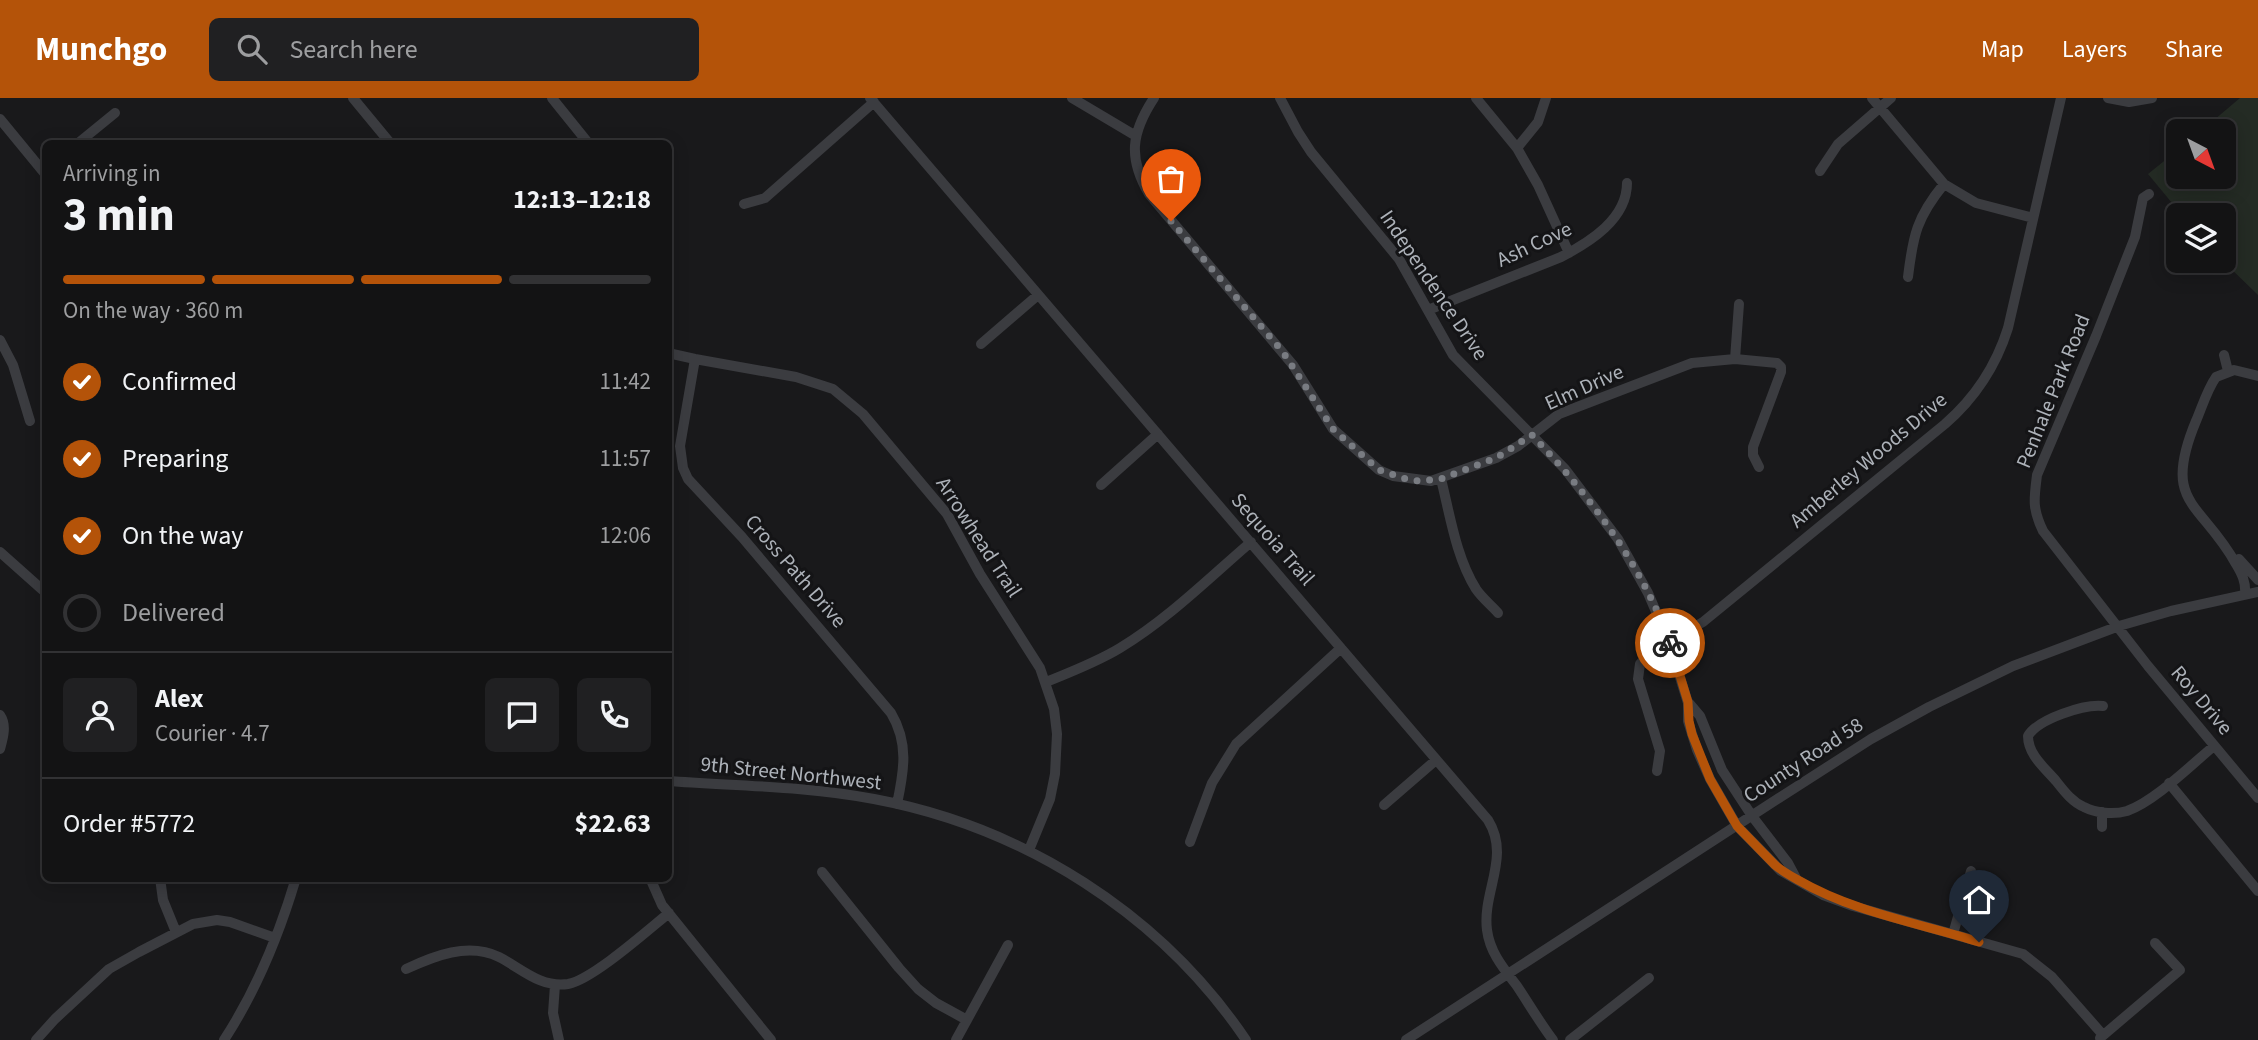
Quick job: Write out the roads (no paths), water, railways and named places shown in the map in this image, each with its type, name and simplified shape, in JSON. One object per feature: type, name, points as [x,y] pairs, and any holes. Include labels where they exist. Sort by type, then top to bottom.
[{"type":"street","points":[[353,98],[388,140]]},
{"type":"street","points":[[552,98],[586,140]]},
{"type":"street","points":[[1072,98],[1136,136]]},
{"type":"street","name":"Elm Drive","points":[[1154,98],[1141,120],[1136,136],[1135,155],[1136,169],[1149,194],[1286,356],[1333,429],[1384,473],[1419,481],[1441,479],[1496,458],[1559,414],[1685,365],[1703,360],[1735,359],[1777,363],[1781,367],[1754,447],[1753,455],[1759,467]]},
{"type":"street","name":"Independence Drive","points":[[1280,98],[1311,152],[1399,259],[1453,355],[1579,486],[1618,539],[1648,593],[1669,642],[1688,702],[1689,721],[1697,750],[1737,826],[1781,871],[1823,895],[1853,906],[2015,951],[2032,960],[2052,976],[2101,1037]]},
{"type":"street","points":[[1476,98],[1517,148],[1538,185],[1569,253]]},
{"type":"street","points":[[1517,148],[1538,122],[1546,98]]},
{"type":"street","points":[[1872,98],[1944,184],[1976,203],[2033,218]]},
{"type":"street","points":[[1820,171],[1838,144],[1891,98]]},
{"type":"street","name":"Amberley Woods Drive","points":[[1657,771],[1660,751],[1638,679],[1640,664],[1652,651],[1703,622],[1945,424],[1969,401],[1991,369],[2004,342],[2060,98]]},
{"type":"street","points":[[2108,98],[2129,102],[2152,98]]},
{"type":"street","points":[[744,204],[765,198],[872,100]]},
{"type":"street","name":"Sequoia Trail","points":[[872,100],[1483,814],[1496,835],[1498,857],[1487,910],[1486,926],[1491,945],[1507,974],[1553,1040]]},
{"type":"street","points":[[82,140],[115,113]]},
{"type":"street","points":[[0,119],[42,168]]},
{"type":"street","name":"Ash Cove","points":[[1428,310],[1569,253],[1616,216],[1627,195],[1627,183]]},
{"type":"street","points":[[1908,276],[1917,225],[1926,207],[1944,184]]},
{"type":"street","name":"Penhale Park Road","points":[[2119,626],[2043,531],[2037,519],[2033,495],[2037,475],[2135,237],[2143,198],[2149,194]]},
{"type":"street","points":[[981,344],[1038,295]]},
{"type":"street","points":[[1735,359],[1739,304]]},
{"type":"street","points":[[0,340],[13,365],[30,421]]},
{"type":"street","name":"Arrowhead Trail","points":[[672,353],[818,382],[833,389],[853,404],[935,497],[987,585],[1027,645],[1046,682],[1054,709],[1058,734],[1055,775],[1050,799],[1029,850]]},
{"type":"street","points":[[2224,355],[2228,371]]},
{"type":"street","name":"Cross Path Drive","points":[[695,359],[681,432],[684,473],[694,488],[742,537],[891,713],[899,729],[905,756],[898,804]]},
{"type":"street","points":[[2245,594],[2244,580],[2229,551],[2189,502],[2182,470],[2189,439],[2216,377],[2228,371],[2240,370],[2258,376]]},
{"type":"street","points":[[1101,485],[1158,434]]},
{"type":"street","points":[[1441,479],[1458,546],[1470,577],[1481,596],[1498,613]]},
{"type":"street","points":[[1046,682],[1100,659],[1139,636],[1251,542]]},
{"type":"street","points":[[2229,551],[2258,580]]},
{"type":"street","points":[[0,552],[42,589]]},
{"type":"street","name":"County Road 58","points":[[1406,1040],[1871,739],[1929,707],[2012,666],[2119,626],[2181,608],[2258,592]]},
{"type":"street","name":"Roy Drive","points":[[2119,626],[2148,666],[2258,797]]},
{"type":"street","points":[[1190,842],[1212,782],[1236,744],[1342,648]]},
{"type":"street","name":"Independence Drive","points":[[1688,702],[1700,716],[1722,769],[1796,878]]},
{"type":"street","points":[[2103,706],[2084,706],[2039,725],[2030,733],[2028,740],[2034,755],[2067,794],[2085,808],[2102,812],[2127,810],[2140,804],[2214,746]]},
{"type":"street","points":[[0,715],[3,718],[4,733],[0,749]]},
{"type":"street","points":[[1384,805],[1436,760]]},
{"type":"street","name":"9th Street Northwest","points":[[672,781],[827,792],[898,804],[956,820],[1029,850],[1112,901],[1150,931],[1193,973],[1246,1040]]},
{"type":"street","points":[[2168,783],[2258,891]]},
{"type":"street","points":[[2102,812],[2102,827]]},
{"type":"street","points":[[1953,934],[1971,871]]},
{"type":"street","points":[[822,872],[918,989],[936,1003],[967,1020]]},
{"type":"street","points":[[161,882],[163,900],[176,932]]},
{"type":"street","points":[[224,1040],[245,1004],[275,938],[295,882]]},
{"type":"street","points":[[652,882],[669,913],[771,1040]]},
{"type":"street","points":[[405,970],[436,956],[464,950],[493,955],[527,975],[555,985],[568,984],[584,978],[669,913]]},
{"type":"street","points":[[36,1040],[102,975],[121,961],[176,932],[204,921],[217,920],[275,938]]},
{"type":"street","points":[[2101,1037],[2180,970],[2155,943]]},
{"type":"street","points":[[956,1040],[1008,945]]},
{"type":"street","points":[[1570,1040],[1649,978]]},
{"type":"street","points":[[555,985],[553,1013],[559,1040]]}]
